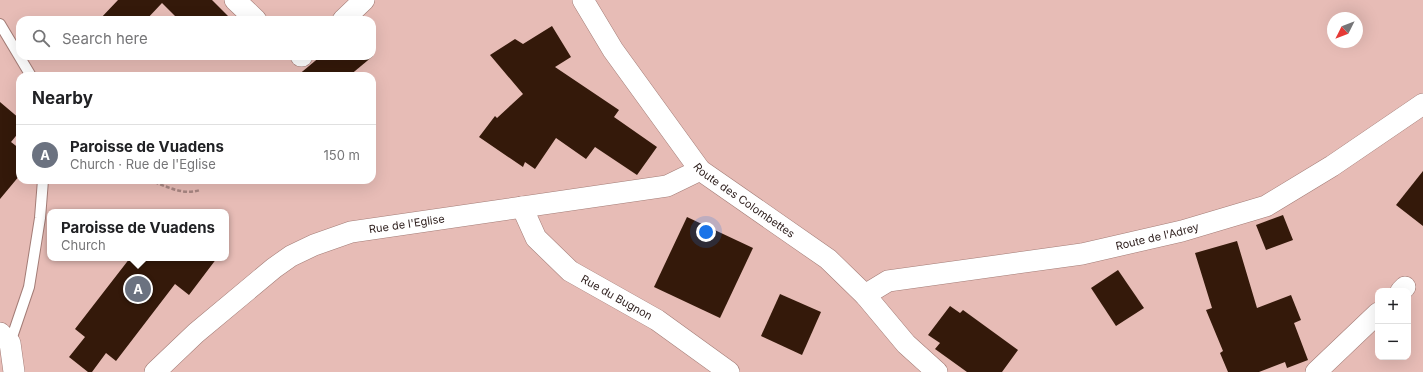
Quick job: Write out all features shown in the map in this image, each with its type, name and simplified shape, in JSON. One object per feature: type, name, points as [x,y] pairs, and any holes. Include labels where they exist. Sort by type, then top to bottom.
[{"type":"street","points":[[236,0],[252,16]]},
{"type":"street","points":[[347,16],[364,0]]},
{"type":"street","name":"Route des Colombettes","points":[[583,0],[613,50],[700,170],[828,259],[865,294],[906,344],[937,372]]},
{"type":"street","name":"Route de l'Adrey","points":[[865,294],[888,281],[1082,254],[1182,231],[1266,206],[1332,166],[1423,104]]},
{"type":"street","name":"Rue de l'Eglise","points":[[155,372],[196,334],[274,268],[291,256],[314,245],[350,232],[667,186],[700,170]]},
{"type":"street","name":"Rue du Bugnon","points":[[522,207],[536,238],[570,271],[657,320],[729,372]]},
{"type":"street","points":[[1316,372],[1375,316]]},
{"type":"street","points":[[5,338],[14,372]]},
{"type":"lane","points":[[0,24],[16,51]]},
{"type":"lane","points":[[21,60],[29,72]]},
{"type":"lane","points":[[5,338],[30,287],[40,218],[43,184]]},
{"type":"path","points":[[161,184],[184,192],[191,193],[200,190]]},
{"type":"building","points":[[118,0],[212,0],[228,16],[175,16],[162,3],[150,16],[103,16]]},
{"type":"building","points":[[552,26],[571,57],[555,67],[619,110],[614,117],[657,147],[637,175],[595,147],[586,159],[556,138],[535,169],[525,162],[523,167],[479,137],[495,116],[497,118],[523,94],[490,55],[515,39],[523,44]]},
{"type":"building","points":[[316,60],[368,60],[354,72],[302,72]]},
{"type":"building","points":[[0,102],[16,116],[16,136],[11,142],[16,146],[16,180],[0,199]]},
{"type":"building","points":[[1423,171],[1423,226],[1396,205]]},
{"type":"building","points":[[1283,215],[1293,240],[1266,250],[1256,225]]},
{"type":"building","points":[[687,217],[753,248],[720,318],[654,287]]},
{"type":"building","points":[[1237,241],[1257,308],[1291,295],[1301,320],[1294,323],[1308,360],[1287,368],[1285,362],[1259,372],[1228,372],[1220,353],[1223,351],[1206,310],[1212,308],[1195,253]]},
{"type":"building","points":[[128,261],[215,261],[189,295],[175,284],[116,361],[106,353],[92,372],[88,372],[69,357],[85,337],[75,329]]},
{"type":"building","points":[[1118,270],[1144,308],[1116,326],[1091,288]]},
{"type":"building","points":[[780,294],[821,312],[802,355],[761,336]]},
{"type":"building","points":[[950,306],[960,313],[963,310],[1018,350],[1002,372],[967,372],[935,349],[940,343],[928,335]]},
{"type":"place","name":"Paroisse de Vuadens","points":[[138,289]]}]
